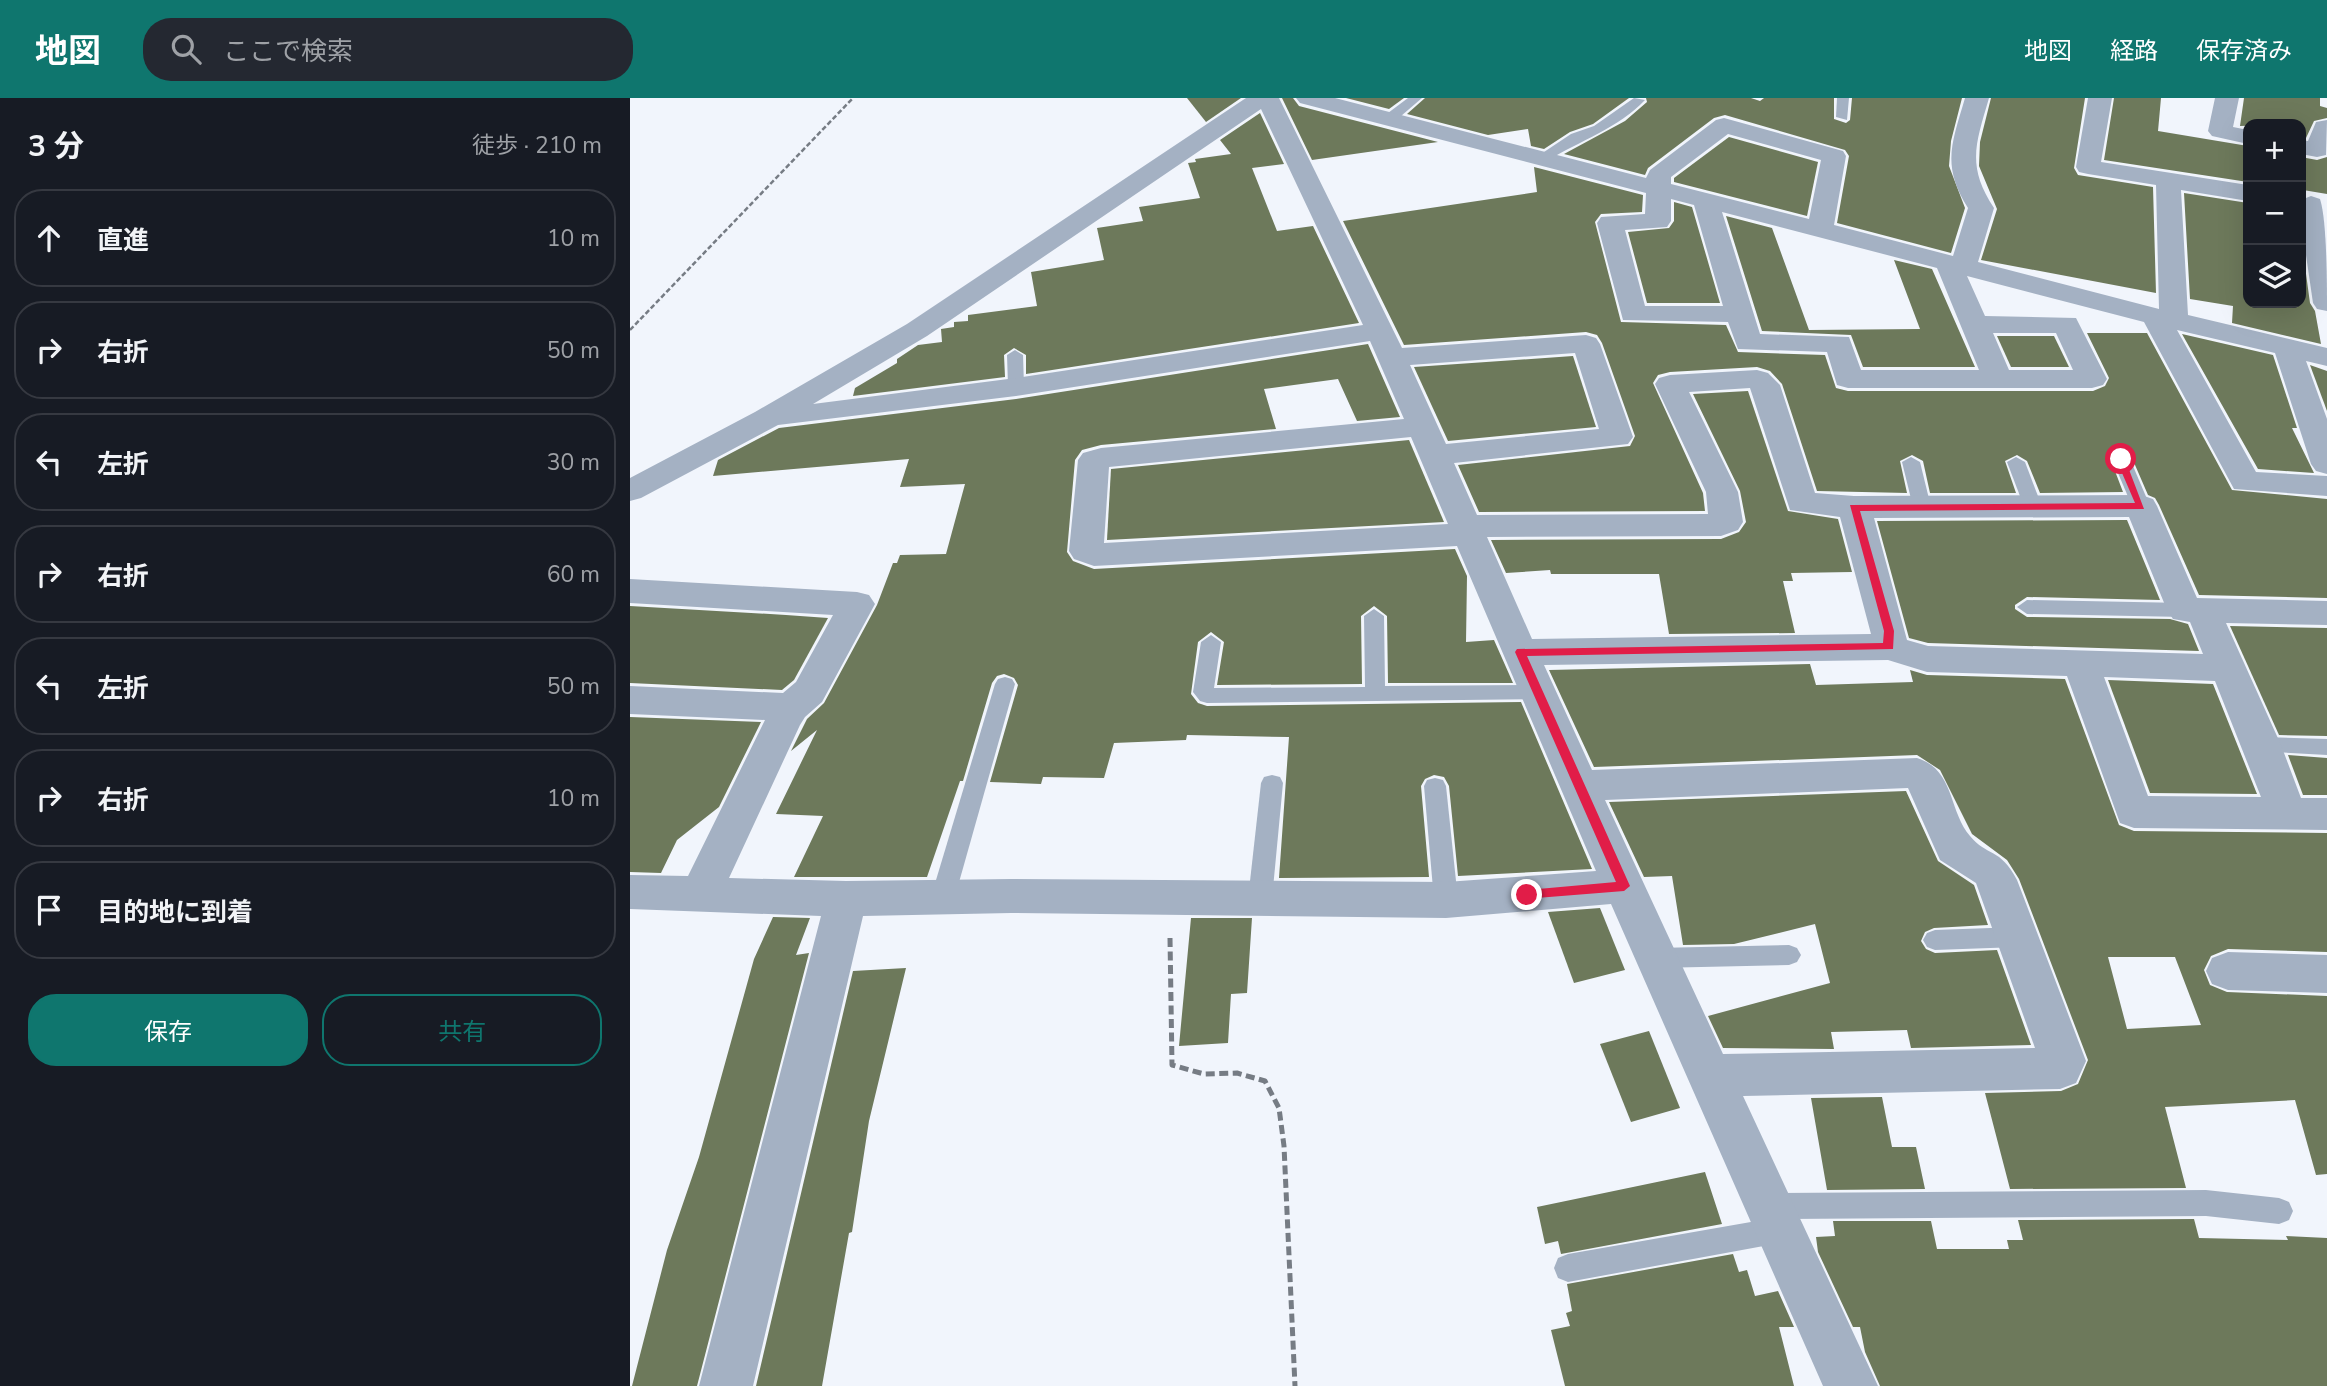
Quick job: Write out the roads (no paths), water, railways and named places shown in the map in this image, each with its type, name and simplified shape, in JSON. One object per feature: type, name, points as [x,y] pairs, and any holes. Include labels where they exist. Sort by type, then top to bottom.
[{"type":"street","points":[[630,491],[766,419],[917,330],[1264,98],[1321,201],[1387,344],[1537,692],[1708,1076],[1851,1386]]},
{"type":"street","points":[[1308,98],[1706,202],[2327,357]]},
{"type":"street","points":[[1977,98],[1960,164],[1965,187],[1981,208],[1955,265],[1974,325],[1998,379]]},
{"type":"street","points":[[2100,98],[2088,167],[2243,192]]},
{"type":"street","points":[[2227,98],[2220,131],[2243,136]]},
{"type":"street","points":[[1740,314],[1633,314],[1610,223],[1658,221],[1659,174],[1724,125],[1834,156],[1820,230]]},
{"type":"street","points":[[2306,148],[2317,150],[2327,127]]},
{"type":"street","points":[[2168,179],[2164,318],[2245,482],[2327,486]]},
{"type":"street","points":[[1706,202],[1748,343],[1839,343],[1848,379],[2092,379],[2066,324],[1974,325]]},
{"type":"street","points":[[2313,204],[2327,303]]},
{"type":"street","points":[[766,419],[1387,344],[1586,344],[1617,438],[1429,441],[1101,458],[1094,460],[1086,551],[1094,555],[1468,530],[1726,522],[1722,492],[1670,384],[1757,379],[1765,385],[1802,503],[1854,508],[2034,509],[2032,505],[2141,506],[2194,611],[2228,668],[2262,745],[2287,814]]},
{"type":"street","points":[[2287,347],[2327,464]]},
{"type":"street","points":[[1854,508],[1889,631],[1889,647]]},
{"type":"street","points":[[630,591],[857,604],[809,692],[791,707],[739,808],[701,893]]},
{"type":"street","points":[[2194,611],[2327,613]]},
{"type":"street","points":[[1520,652],[1889,647],[1927,659],[2228,668]]},
{"type":"street","points":[[2080,662],[2134,812],[2327,814]]},
{"type":"street","points":[[630,700],[791,707]]},
{"type":"street","points":[[1580,786],[1917,773],[1923,778],[1955,848],[1991,871],[2063,1061],[2060,1068],[1708,1076]]},
{"type":"street","points":[[630,892],[942,900],[1011,897],[1446,900],[1624,886]]},
{"type":"street","points":[[726,1386],[846,899]]},
{"type":"street","points":[[2228,971],[2327,974]]},
{"type":"lane","points":[[1389,119],[1416,98]]},
{"type":"lane","points":[[1842,117],[1843,98]]},
{"type":"lane","points":[[1542,158],[1576,137],[1599,129],[1639,100]]},
{"type":"lane","points":[[1015,355],[1016,387]]},
{"type":"lane","points":[[2121,459],[2141,506]]},
{"type":"lane","points":[[1911,462],[1922,507]]},
{"type":"lane","points":[[2016,462],[2032,505]]},
{"type":"lane","points":[[2027,607],[2194,611]]},
{"type":"lane","points":[[1374,616],[1375,694]]},
{"type":"lane","points":[[1210,642],[1203,692],[1208,696],[1537,692]]},
{"type":"lane","points":[[942,900],[1005,684]]},
{"type":"lane","points":[[2262,745],[2327,747]]},
{"type":"lane","points":[[1260,899],[1272,783]]},
{"type":"lane","points":[[1435,786],[1446,900]]},
{"type":"lane","points":[[1935,940],[2018,937]]},
{"type":"lane","points":[[1656,958],[1789,955]]},
{"type":"lane","points":[[1568,1268],[1774,1218],[2206,1203],[2279,1211]]}]
